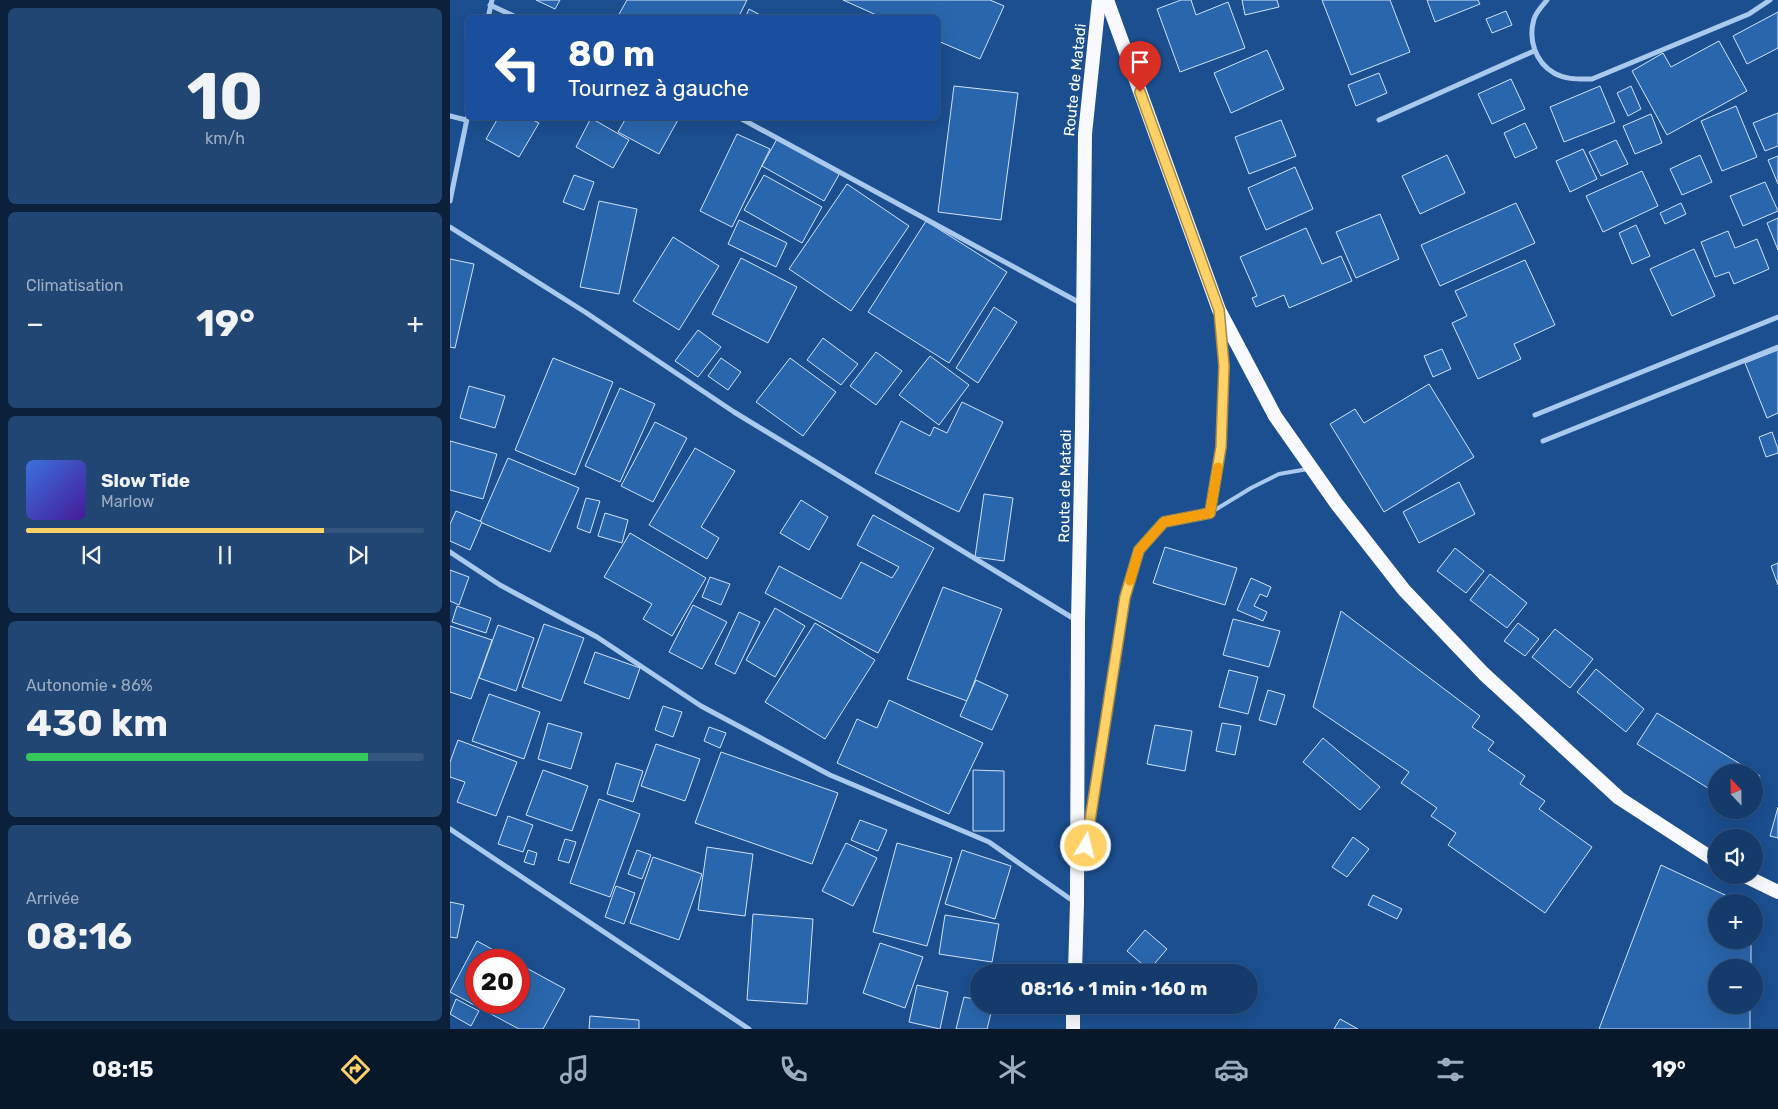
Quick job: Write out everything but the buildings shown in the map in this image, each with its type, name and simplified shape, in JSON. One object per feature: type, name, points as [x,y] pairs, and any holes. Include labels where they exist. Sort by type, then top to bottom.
[{"type":"highway","name":"Route de Matadi","points":[[1075,964],[1085,134],[1099,0]]},
{"type":"highway","points":[[1107,0],[1219,310],[1275,416],[1312,469],[1404,590],[1484,674],[1619,798],[1708,856]]},
{"type":"highway","points":[[1762,884],[1778,892]]},
{"type":"highway","points":[[1073,1029],[1074,1014]]},
{"type":"street","points":[[1548,0],[1534,17],[1532,36],[1534,51],[1553,73],[1568,78],[1592,79],[1749,14],[1770,0]]},
{"type":"street","points":[[489,15],[491,2],[513,15]]},
{"type":"street","points":[[1379,120],[1534,51]]},
{"type":"street","points":[[450,116],[465,117]]},
{"type":"street","points":[[450,201],[466,120]]},
{"type":"street","points":[[744,120],[1084,305]]},
{"type":"street","points":[[450,227],[585,312],[734,412],[1078,621]]},
{"type":"street","points":[[1535,415],[1778,317]]},
{"type":"street","points":[[1544,441],[1778,347]]},
{"type":"street","points":[[450,552],[500,585],[596,637],[701,706],[830,775],[988,842],[1077,903]]},
{"type":"street","points":[[450,829],[749,1029]]},
{"type":"lane","points":[[1210,513],[1221,447],[1224,366],[1219,310]]},
{"type":"lane","points":[[1077,903],[1125,597],[1139,550],[1164,522],[1210,513],[1251,488],[1279,474],[1312,469]]},
{"type":"slow traffic","points":[[1130,581],[1139,550],[1164,522],[1210,513],[1218,467]]},
{"type":"route","points":[[1086,846],[1125,597],[1139,550],[1164,522],[1210,513],[1221,447],[1224,366],[1219,310],[1192,240],[1140,92]]}]
